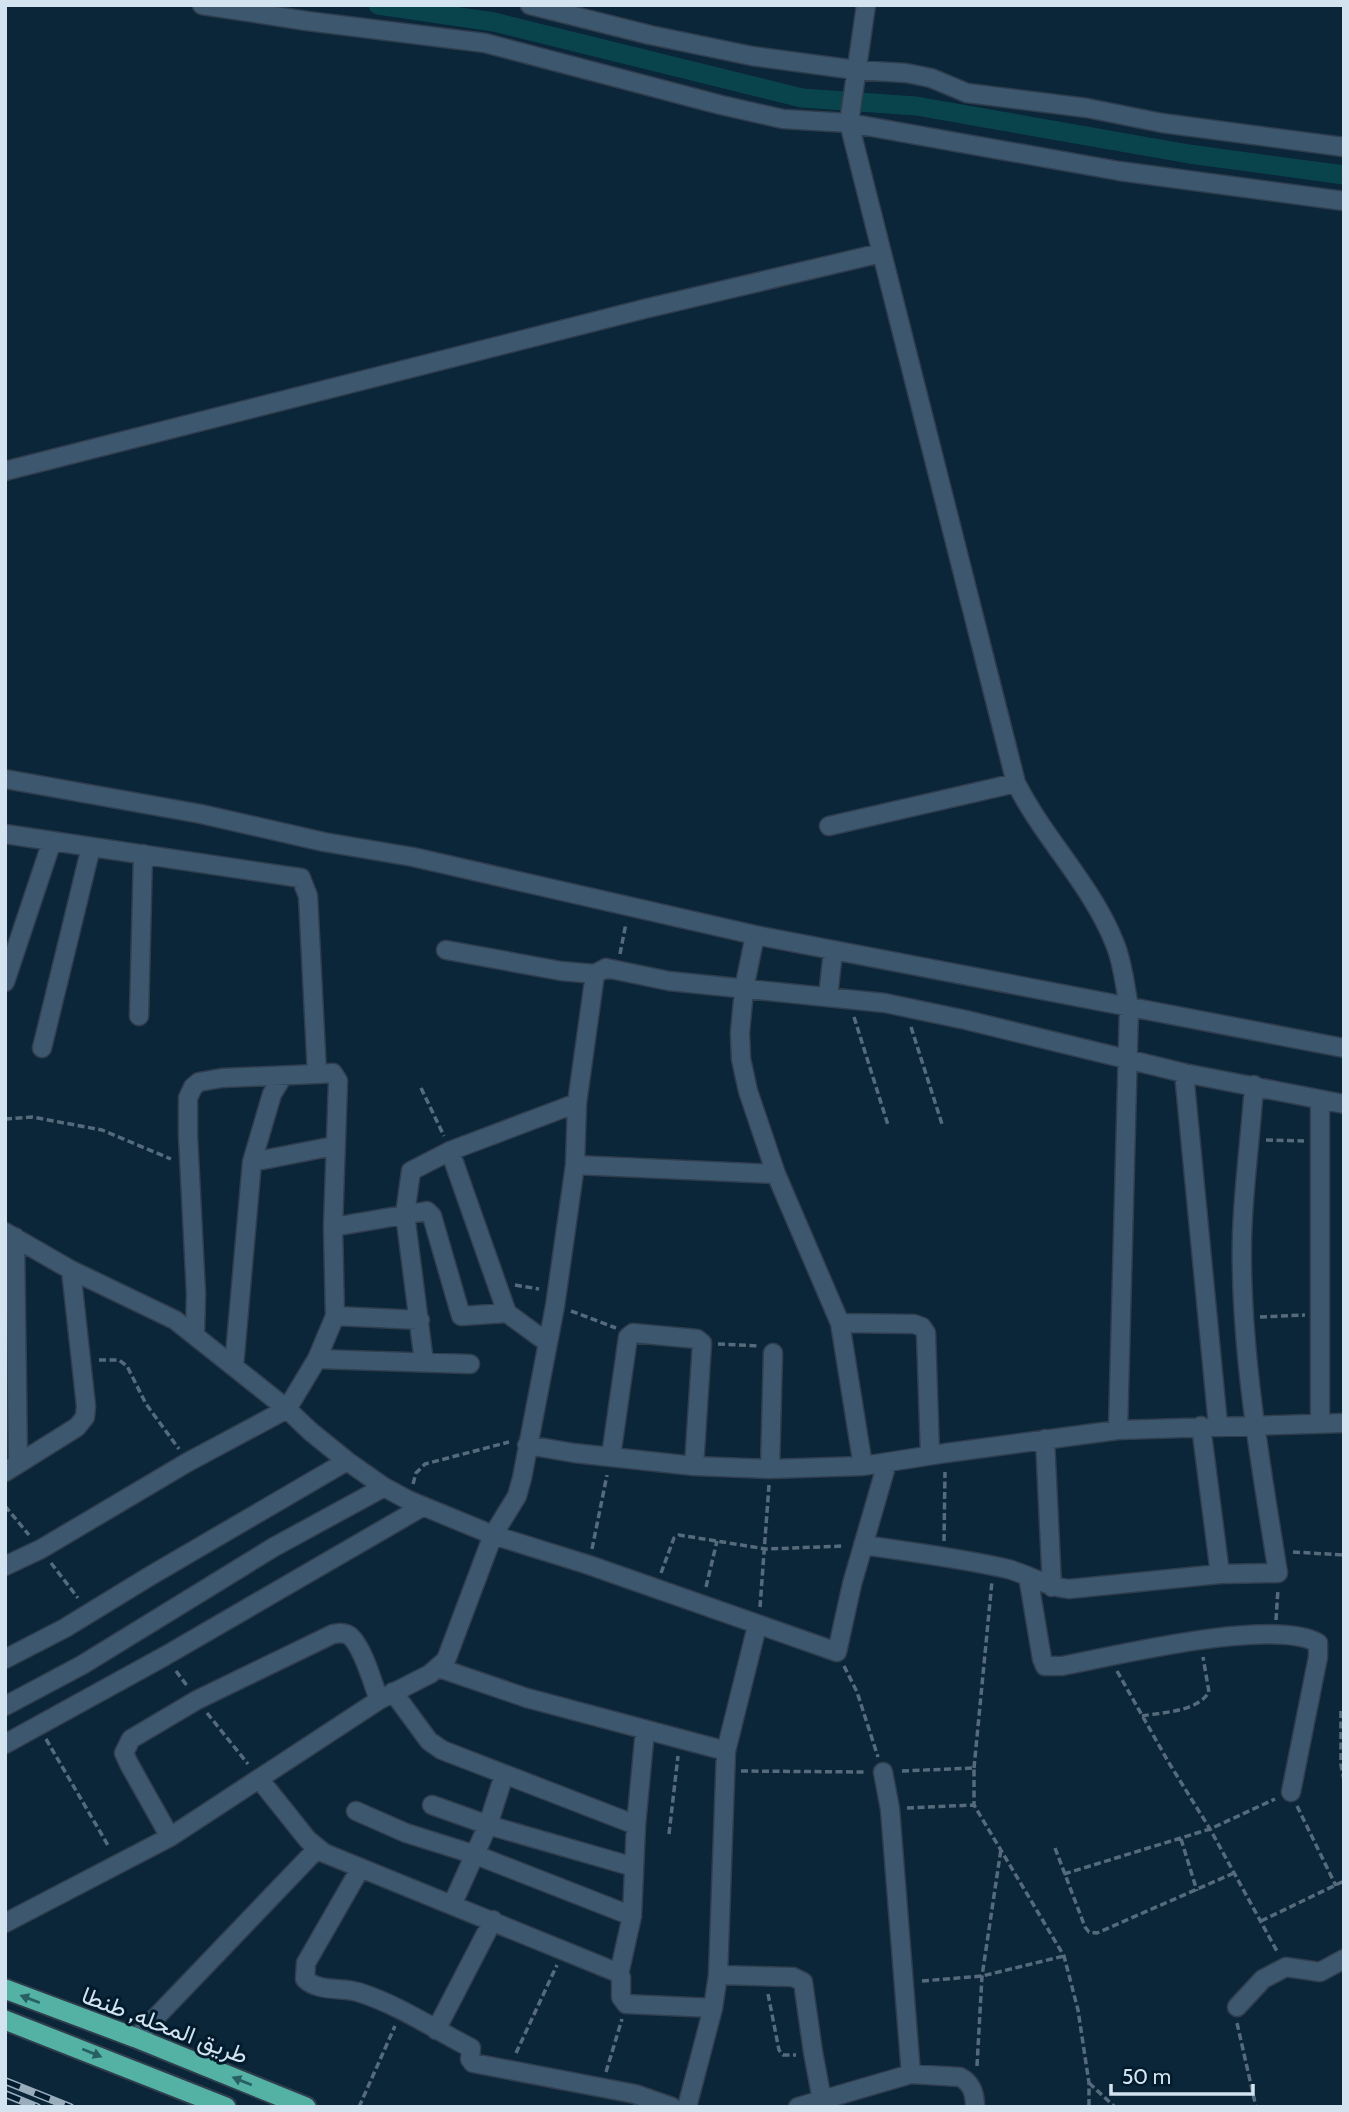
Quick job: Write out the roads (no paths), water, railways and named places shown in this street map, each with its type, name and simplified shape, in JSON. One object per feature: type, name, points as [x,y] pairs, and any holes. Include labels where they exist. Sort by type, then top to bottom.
[{"type":"highway","name":"طريق المحله, طنطا","points":[[5,1989],[136,2038],[306,2107]]},
{"type":"highway","points":[[5,2020],[226,2107]]},
{"type":"street","points":[[202,5],[485,43],[749,113],[783,119],[849,118],[1119,171],[1344,201]]},
{"type":"street","points":[[530,5],[702,47],[855,76],[906,73],[931,78],[967,93],[1087,108],[1162,123],[1344,147]]},
{"type":"street","points":[[866,5],[849,118],[1016,783],[1030,810],[1101,913],[1116,946],[1129,1007],[1118,1430]]},
{"type":"street","points":[[5,471],[644,309],[881,253]]},
{"type":"street","points":[[5,779],[201,814],[324,842],[413,857],[755,936],[1344,1048]]},
{"type":"street","points":[[828,826],[1016,783]]},
{"type":"street","points":[[5,834],[301,878],[308,896],[317,1074]]},
{"type":"street","points":[[5,982],[52,841]]},
{"type":"street","points":[[42,1048],[91,847]]},
{"type":"street","points":[[139,1016],[143,854]]},
{"type":"street","points":[[755,936],[744,989],[740,1033],[741,1059],[748,1091],[776,1174],[840,1322],[863,1466]]},
{"type":"street","points":[[446,950],[561,971],[595,974],[606,968],[617,969],[669,981],[849,999],[906,1008],[1184,1073],[1344,1104]]},
{"type":"street","points":[[828,997],[833,951]]},
{"type":"street","points":[[7,1919],[170,1837],[386,1696],[439,1668],[452,1646],[493,1535],[517,1496],[556,1299],[575,1165],[577,1102],[595,974]]},
{"type":"street","points":[[5,1566],[41,1549],[188,1462],[287,1409],[317,1359],[335,1316],[332,1227],[338,1081],[333,1073],[222,1078],[199,1082],[193,1087],[188,1098],[196,1294],[195,1334]]},
{"type":"street","points":[[1184,1073],[1220,1574]]},
{"type":"street","points":[[234,1366],[252,1162],[272,1094],[283,1076]]},
{"type":"street","points":[[863,1545],[993,1566],[1028,1576],[1052,1587],[1069,1589],[1220,1574],[1278,1573],[1255,1425],[1244,1317],[1243,1224],[1254,1085]]},
{"type":"street","points":[[1320,1100],[1320,1423]]},
{"type":"street","points":[[424,1362],[405,1214],[411,1171],[450,1150],[577,1102]]},
{"type":"street","points":[[252,1162],[334,1146]]},
{"type":"street","points":[[450,1150],[507,1312],[548,1343]]},
{"type":"street","points":[[575,1165],[776,1174]]},
{"type":"street","points":[[332,1227],[427,1211],[432,1216],[461,1316],[507,1312]]},
{"type":"street","points":[[10,1234],[71,1270],[157,1310],[195,1334],[347,1461],[384,1487],[415,1504],[493,1535],[589,1565],[837,1652],[852,1584],[887,1463]]},
{"type":"street","points":[[10,1234],[11,1468]]},
{"type":"street","points":[[11,1468],[77,1427],[85,1417],[71,1270]]},
{"type":"street","points":[[335,1316],[420,1320]]},
{"type":"street","points":[[840,1322],[914,1324],[922,1327],[926,1333],[938,1454]]},
{"type":"street","points":[[611,1456],[627,1340],[631,1334],[696,1339],[702,1343],[694,1466]]},
{"type":"street","points":[[770,1469],[774,1353]]},
{"type":"street","points":[[317,1359],[470,1364]]},
{"type":"street","points":[[527,1441],[611,1456],[694,1466],[770,1469],[863,1466],[1118,1430],[1344,1423]]},
{"type":"street","points":[[1045,1439],[1052,1587]]},
{"type":"street","points":[[5,1659],[90,1614],[347,1461]]},
{"type":"street","points":[[5,1706],[82,1665],[274,1547],[384,1487]]},
{"type":"street","points":[[5,1744],[37,1724],[165,1656],[415,1504]]},
{"type":"street","points":[[1028,1576],[1045,1666],[1062,1666],[1200,1640],[1276,1634],[1318,1643],[1291,1792]]},
{"type":"street","points":[[687,2107],[713,2008],[718,1975],[726,1751],[757,1626]]},
{"type":"street","points":[[170,1837],[124,1753],[131,1740],[197,1700],[333,1634],[342,1633],[350,1636],[386,1696],[429,1741],[459,1758],[636,1825]]},
{"type":"street","points":[[439,1668],[527,1698],[726,1751]]},
{"type":"street","points":[[619,1974],[632,1916],[636,1825],[645,1730]]},
{"type":"street","points":[[883,1772],[890,1809],[911,2074]]},
{"type":"street","points":[[452,1905],[488,1825],[504,1775]]},
{"type":"street","points":[[260,1780],[317,1849],[619,1974],[622,1979],[621,1997],[626,2004],[713,2008]]},
{"type":"street","points":[[432,1805],[488,1825],[634,1867]]},
{"type":"street","points":[[356,1811],[406,1833],[476,1855],[632,1916]]},
{"type":"street","points":[[136,2038],[317,1849]]},
{"type":"street","points":[[360,1869],[306,1963],[305,1979],[311,1985],[354,1991],[403,2009],[471,2048],[472,2063],[635,2094],[672,2107]]},
{"type":"street","points":[[436,2030],[493,1920]]},
{"type":"street","points":[[1237,2007],[1264,1979],[1286,1967],[1320,1972],[1344,1959]]},
{"type":"street","points":[[718,1975],[793,1977],[803,1982],[822,2100]]},
{"type":"street","points":[[798,2107],[911,2074],[960,2077],[967,2081],[975,2103]]},
{"type":"waterway","points":[[378,5],[494,22],[802,98],[916,106],[1189,154],[1344,175]]},
{"type":"railway","points":[[5,2081],[70,2107]]},
{"type":"railway","points":[[5,2094],[37,2107]]}]
